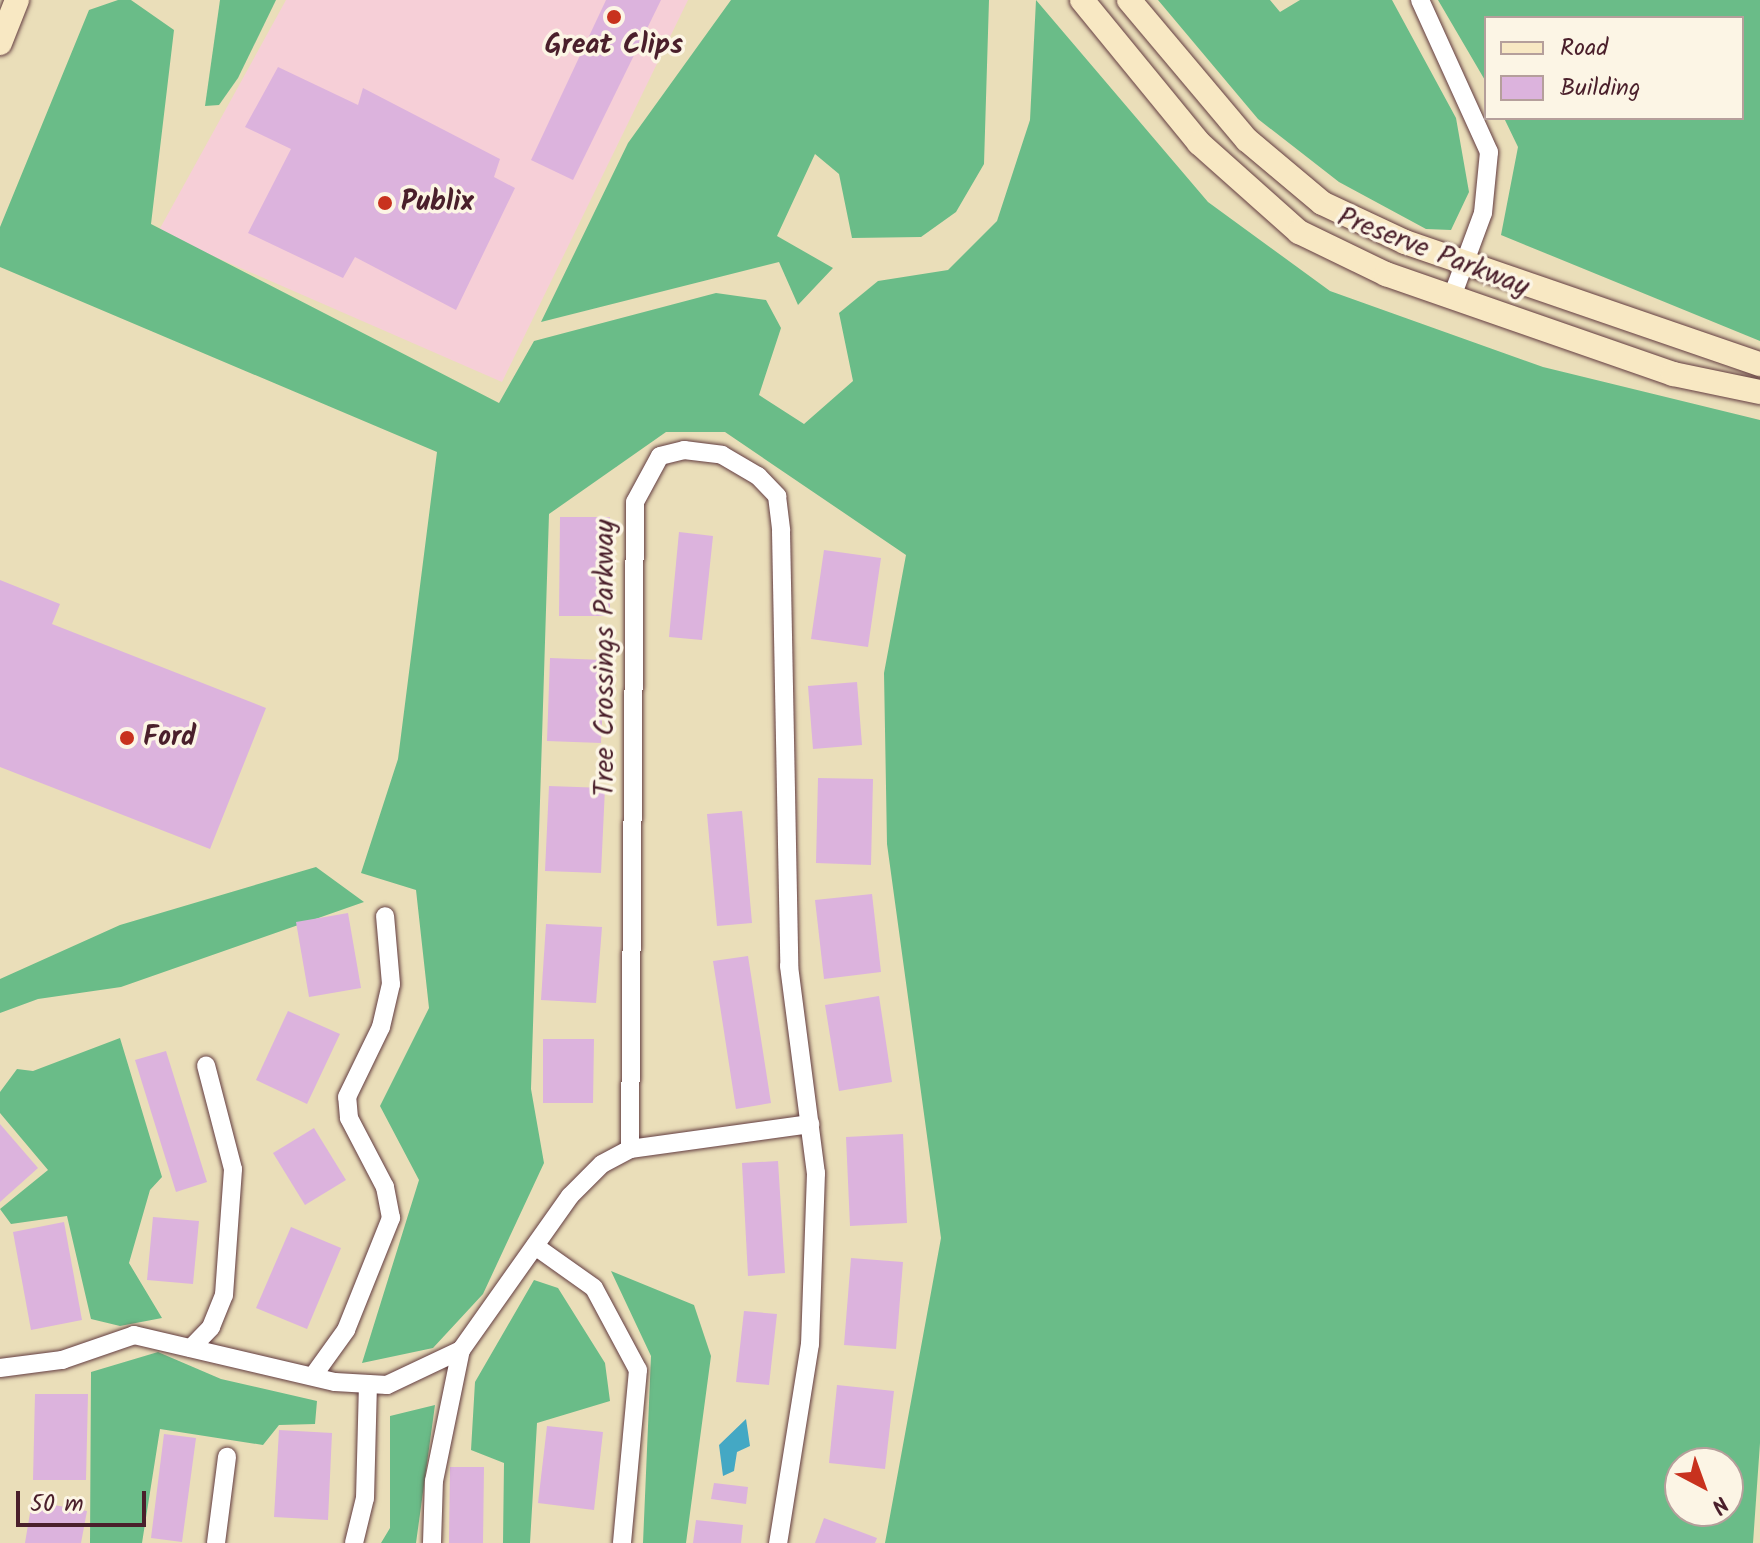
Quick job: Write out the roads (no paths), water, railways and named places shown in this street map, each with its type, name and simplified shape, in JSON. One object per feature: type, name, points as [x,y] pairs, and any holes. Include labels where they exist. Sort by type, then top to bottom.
[{"type":"street","points":[[0,43],[17,0]]},
{"type":"street","name":"Preserve Parkway","points":[[1082,0],[1199,143],[1255,198],[1351,260],[1673,374],[1760,392]]},
{"type":"street","name":"Preserve Parkway","points":[[1129,0],[1285,176],[1374,230],[1760,364]]},
{"type":"street","points":[[1420,0],[1489,152],[1483,213],[1453,294]]},
{"type":"street","name":"Tree Crossings Parkway","points":[[630,1149],[635,502],[660,456],[684,450],[722,455],[777,496],[789,966],[816,1173],[810,1344],[778,1543]]},
{"type":"street","points":[[313,1376],[346,1330],[391,1218],[385,1187],[349,1118],[347,1097],[381,1027],[391,984],[385,916]]},
{"type":"street","points":[[191,1348],[211,1327],[224,1295],[233,1169],[206,1065]]},
{"type":"street","points":[[0,1368],[62,1360],[134,1335],[313,1376],[368,1384],[426,1373],[461,1350],[591,1174],[630,1149],[810,1124]]},
{"type":"street","points":[[535,1246],[594,1288],[638,1370],[622,1543]]},
{"type":"street","points":[[432,1543],[434,1481],[461,1350]]},
{"type":"street","points":[[354,1543],[365,1498],[368,1384]]},
{"type":"street","points":[[216,1543],[227,1457]]},
{"type":"water","points":[[746,1419],[750,1446],[737,1452],[734,1471],[723,1476],[719,1445]]},
{"type":"place","name":"Great Clips","points":[[614,17]]},
{"type":"place","name":"Publix","points":[[385,203]]},
{"type":"place","name":"Ford","points":[[127,738]]}]
